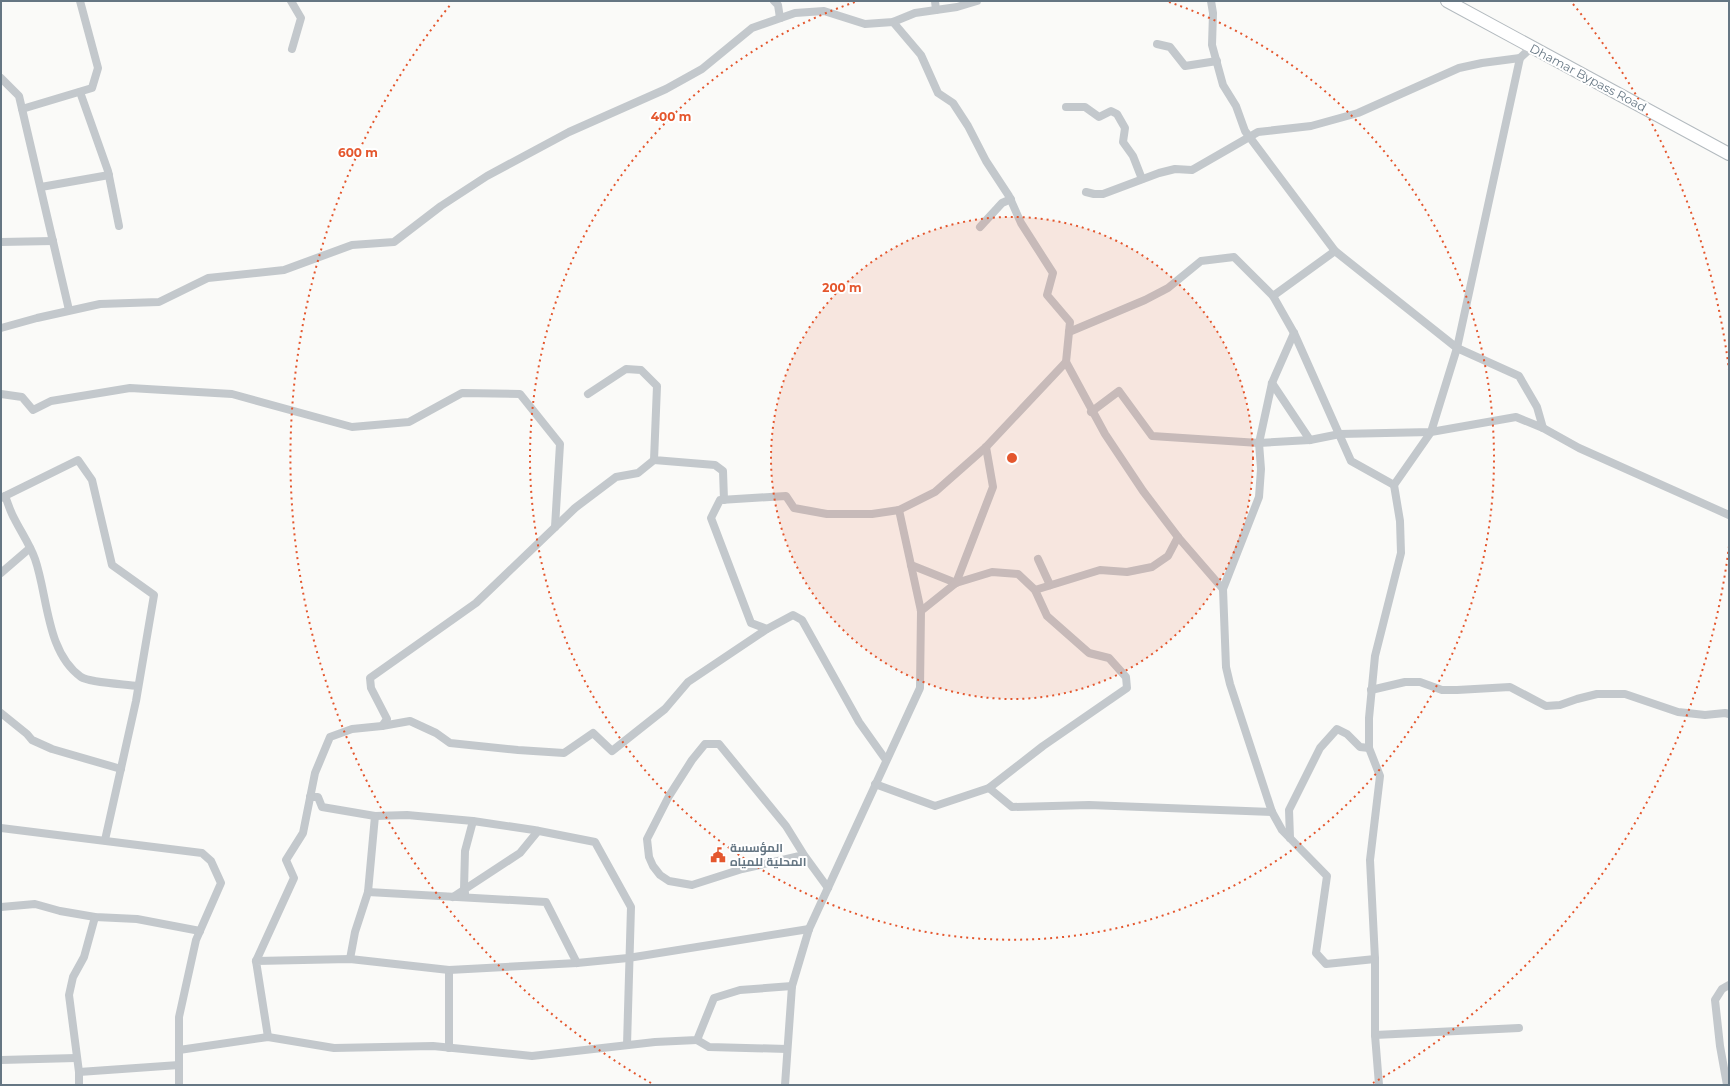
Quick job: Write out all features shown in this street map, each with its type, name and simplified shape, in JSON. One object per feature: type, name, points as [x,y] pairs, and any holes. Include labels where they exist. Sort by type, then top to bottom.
[{"type":"main road","name":"Dhamar Bypass Road","points":[[1447,1],[1729,154]]},
{"type":"street","points":[[22,109],[92,88],[98,68],[80,1]]},
{"type":"street","points":[[291,1],[301,18],[292,49]]},
{"type":"street","points":[[774,1],[778,5],[780,18]]},
{"type":"street","points":[[935,1],[936,10]]},
{"type":"street","points":[[1,328],[69,310],[100,304],[159,302],[208,278],[284,270],[352,245],[394,242],[441,206],[487,176],[569,132],[666,89],[702,69],[752,28],[780,18],[795,13],[824,10],[865,24],[893,22],[914,13],[957,7],[977,1]]},
{"type":"street","points":[[1211,1],[1213,13],[1212,45],[1223,85],[1236,106],[1245,130],[1335,251],[1457,348],[1519,376],[1537,407],[1542,428]]},
{"type":"street","points":[[893,22],[921,55],[938,93],[953,103],[968,126],[986,160],[1011,199],[1021,223],[1053,273],[1047,295],[1070,322],[1066,362],[1092,412],[1143,491],[1178,537],[1223,589]]},
{"type":"street","points":[[1157,44],[1170,47],[1185,66],[1217,61]]},
{"type":"street","points":[[1086,192],[1103,194],[1142,179],[1176,169],[1192,170],[1258,132],[1311,126],[1358,113],[1459,68],[1482,63],[1520,58],[1532,47]]},
{"type":"street","points":[[1379,1085],[1375,1035],[1375,959],[1370,860],[1380,776],[1369,748],[1371,690],[1375,656],[1401,553],[1400,521],[1394,485],[1431,432],[1457,348],[1520,58]]},
{"type":"street","points":[[1,78],[19,96],[69,310]]},
{"type":"street","points":[[80,92],[109,175],[119,226]]},
{"type":"street","points":[[1066,107],[1085,108],[1099,117],[1109,112],[1117,114],[1125,128],[1122,137],[1124,144],[1133,156],[1142,179]]},
{"type":"street","points":[[41,187],[109,175]]},
{"type":"street","points":[[980,227],[1002,203],[1011,199]]},
{"type":"street","points":[[1,242],[53,241]]},
{"type":"street","points":[[1273,296],[1335,251]]},
{"type":"street","points":[[1069,332],[1145,300],[1168,288],[1201,261],[1234,257],[1273,296],[1294,333],[1351,461],[1394,485]]},
{"type":"street","points":[[1294,333],[1272,383],[1259,443],[1261,469],[1259,497],[1223,589],[1226,667],[1230,684],[1272,812],[1282,830],[1327,876],[1316,953],[1326,964],[1375,959]]},
{"type":"street","points":[[767,629],[751,623],[711,518],[720,500],[786,496],[794,508],[827,514],[872,514],[899,510],[935,492],[986,447],[1066,362]]},
{"type":"street","points":[[588,394],[626,369],[641,370],[657,386],[654,460]]},
{"type":"street","points":[[1272,383],[1310,440]]},
{"type":"street","points":[[1,394],[22,396],[33,410],[51,401],[130,388],[232,394],[352,427],[410,422],[462,393],[520,394],[560,444],[555,527]]},
{"type":"street","points":[[1092,412],[1119,391],[1152,436],[1259,443],[1310,440],[1340,434],[1431,432],[1516,417],[1542,428],[1579,448],[1729,515]]},
{"type":"street","points":[[956,583],[993,487],[986,447]]},
{"type":"street","points":[[105,840],[138,686],[154,595],[112,565],[92,480],[78,460],[3,497],[36,560],[50,621],[62,654],[72,669],[83,678],[98,682],[138,686]]},
{"type":"street","points":[[382,726],[387,719],[371,688],[370,678],[476,603],[575,508],[616,477],[638,474],[654,460],[715,465],[723,471],[724,500]]},
{"type":"street","points":[[785,1085],[792,986],[809,929],[920,688],[922,611],[899,510]]},
{"type":"street","points":[[1035,590],[1100,570],[1127,572],[1152,567],[1168,556],[1178,537]]},
{"type":"street","points":[[1,573],[30,548]]},
{"type":"street","points":[[1038,559],[1050,585]]},
{"type":"street","points":[[911,564],[956,583]]},
{"type":"street","points":[[875,784],[935,806],[989,788],[1043,746],[1127,688],[1126,677],[1109,658],[1088,653],[1047,616],[1035,590],[1018,574],[992,572],[956,583],[922,611]]},
{"type":"street","points":[[268,1038],[256,961],[294,878],[286,860],[303,833],[315,773],[330,738],[352,729],[410,721],[436,733],[450,743],[564,753],[594,733],[612,751],[665,709],[688,682],[767,629],[793,615],[802,620],[859,722],[886,760]]},
{"type":"street","points":[[1371,690],[1405,682],[1420,682],[1442,690],[1510,687],[1546,706],[1560,705],[1597,694],[1625,694],[1678,712],[1705,715],[1729,714]]},
{"type":"street","points":[[1,714],[27,734],[32,740],[42,745],[121,769]]},
{"type":"street","points":[[1290,838],[1289,810],[1320,748],[1337,729],[1347,734],[1360,747],[1369,748]]},
{"type":"street","points":[[804,855],[742,869],[692,885],[682,884],[665,878],[653,866],[649,857],[647,839],[669,796],[692,760],[705,744],[719,744],[786,826],[804,855],[828,888]]},
{"type":"street","points":[[989,788],[1012,807],[1089,805],[1272,812]]},
{"type":"street","points":[[310,797],[318,798],[322,807],[375,816],[407,815],[473,821],[595,842],[631,907],[628,958],[627,1045]]},
{"type":"street","points":[[350,959],[355,932],[368,892],[375,816]]},
{"type":"street","points":[[466,893],[465,851],[473,821]]},
{"type":"street","points":[[1,828],[202,853],[211,861],[221,883],[196,940],[179,1017],[179,1085]]},
{"type":"street","points":[[368,892],[453,897],[466,893],[520,853],[538,831]]},
{"type":"street","points":[[466,893],[546,902],[576,963]]},
{"type":"street","points":[[1,907],[35,904],[60,911],[95,917],[137,919],[200,931]]},
{"type":"street","points":[[79,1085],[79,1072],[69,995],[73,977],[84,957],[95,917]]},
{"type":"street","points":[[256,961],[350,959],[449,970],[576,963],[628,958],[809,929]]},
{"type":"street","points":[[449,970],[450,1048]]},
{"type":"street","points":[[1727,1085],[1720,1046],[1715,1000],[1722,988],[1729,985]]},
{"type":"street","points":[[697,1040],[714,998],[740,990],[792,986]]},
{"type":"street","points":[[1375,1035],[1519,1028]]},
{"type":"street","points":[[179,1050],[268,1038],[334,1048],[433,1046],[532,1056],[627,1045],[697,1040],[709,1047],[788,1049]]},
{"type":"street","points":[[1,1060],[76,1058]]},
{"type":"street","points":[[79,1072],[179,1066]]},
{"type":"place","name":"المؤسسة المحلية للمياه","points":[[718,855]]}]
